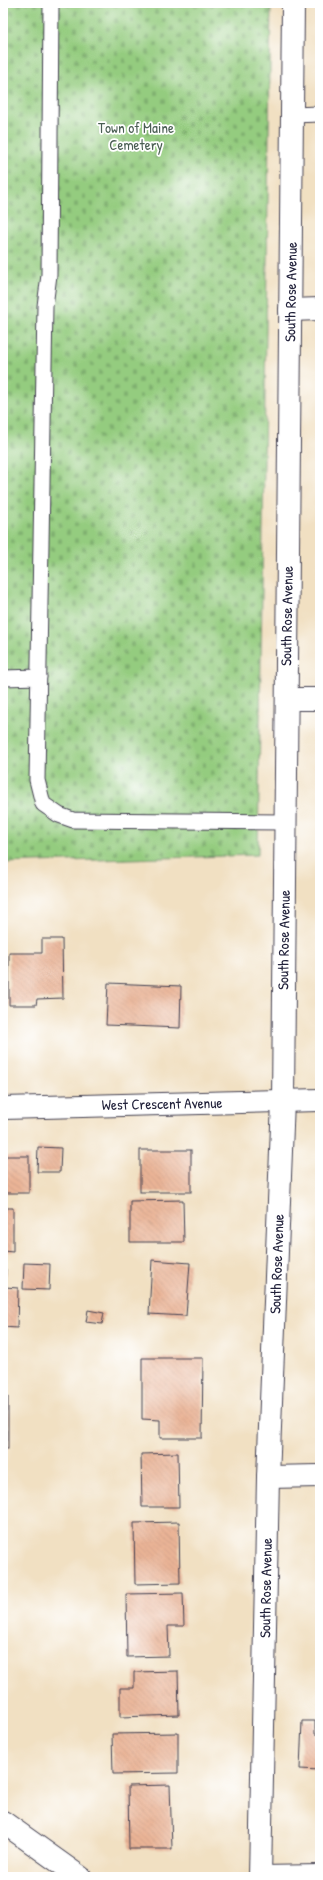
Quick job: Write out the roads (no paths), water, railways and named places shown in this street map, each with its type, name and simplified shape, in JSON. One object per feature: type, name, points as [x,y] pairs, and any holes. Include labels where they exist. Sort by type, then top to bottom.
[{"type":"street","name":"South Rose Avenue","points":[[260,1877],[268,1476],[283,1101],[293,3]]},
{"type":"street","points":[[290,310],[320,309]]},
{"type":"street","points":[[286,699],[320,699]]},
{"type":"street","name":"West Crescent Avenue","points":[[3,1108],[320,1100]]},
{"type":"street","points":[[268,1476],[320,1476]]},
{"type":"street","points":[[3,1822],[80,1877]]},
{"type":"street","points":[[260,1877],[320,1876]]},
{"type":"lane","points":[[51,3],[49,267],[45,306],[37,780],[43,804],[59,815],[72,820],[285,822]]},
{"type":"lane","points":[[292,115],[320,114]]},
{"type":"lane","points":[[3,678],[39,677]]},
{"type":"park label","name":"Town of Maine Cemetery","points":[[136,136]]}]
